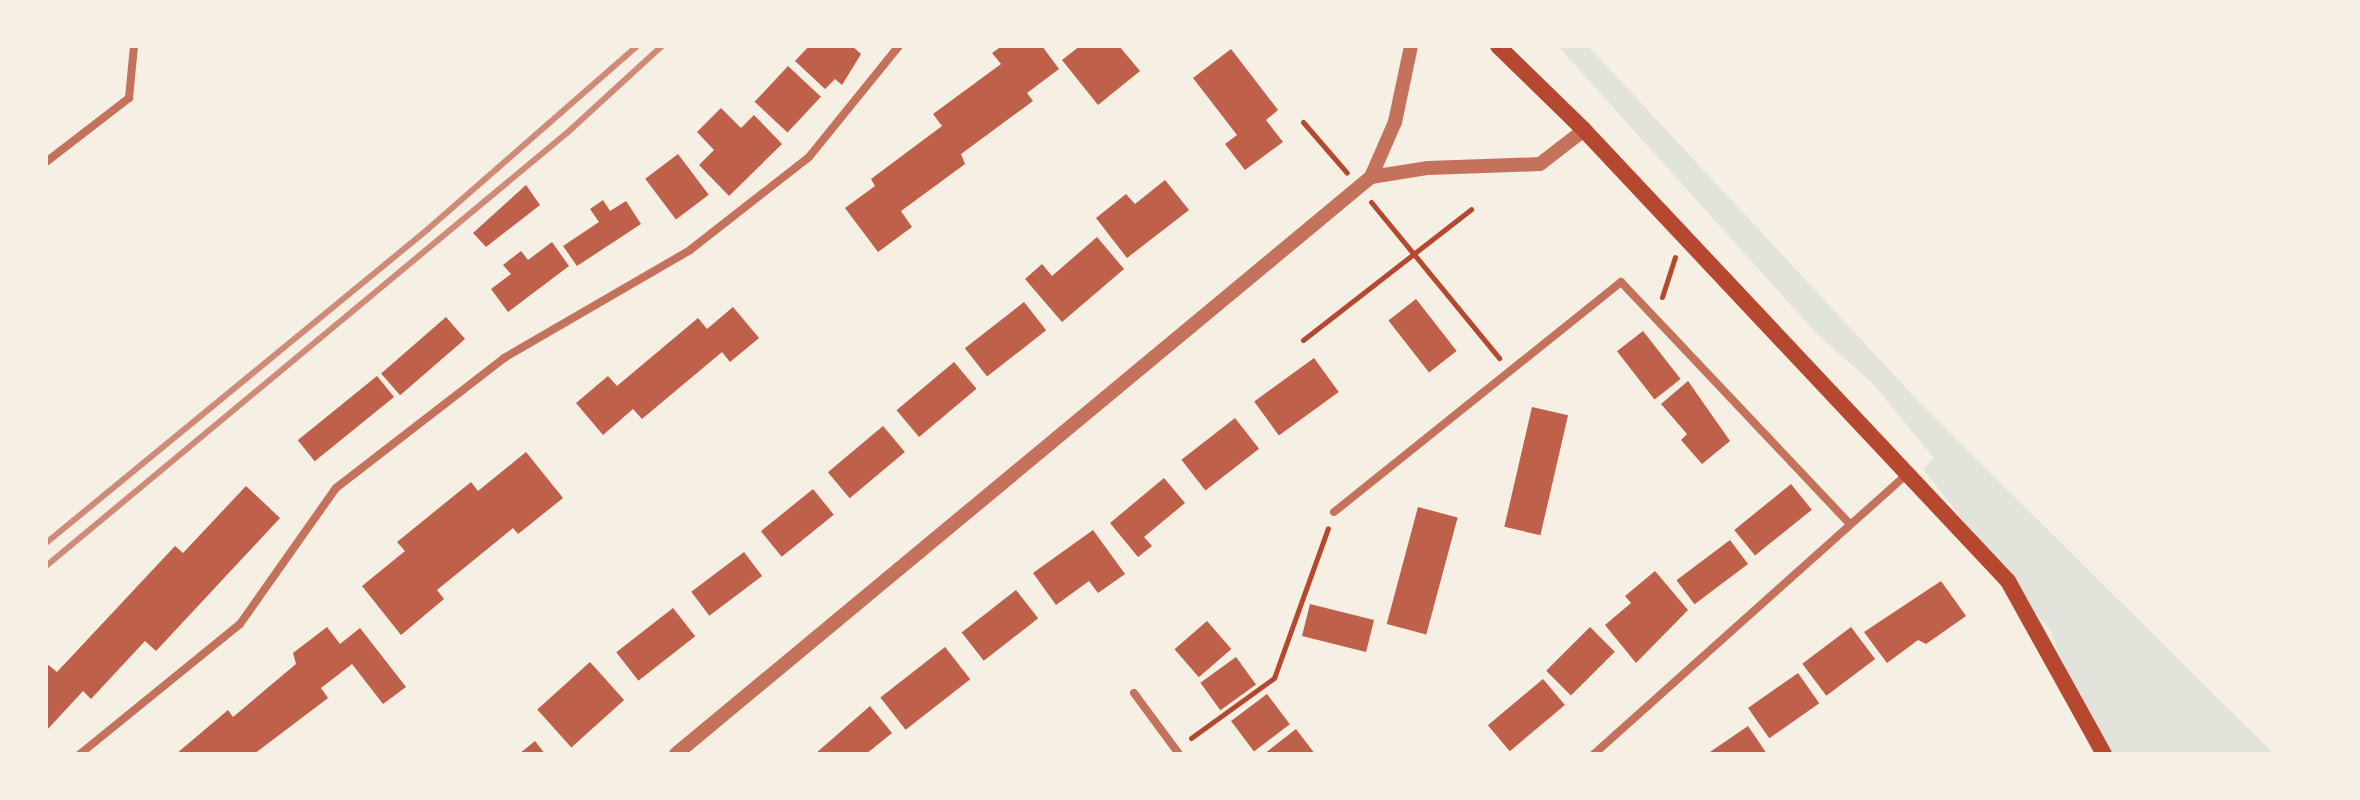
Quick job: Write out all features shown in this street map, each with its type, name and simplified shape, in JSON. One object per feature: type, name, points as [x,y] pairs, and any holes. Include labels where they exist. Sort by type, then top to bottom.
[{"type":"main road","points":[[1498,46],[1584,130],[2008,581],[2104,754]]},
{"type":"street","points":[[46,162],[129,98],[134,46]]},
{"type":"street","points":[[80,754],[240,624],[336,488],[504,358],[702,241],[809,157],[899,46]]},
{"type":"street","points":[[1371,177],[1395,122],[1411,46]]},
{"type":"street","points":[[676,754],[1371,177],[1428,168],[1540,164],[1584,130]]},
{"type":"street","points":[[1334,512],[1621,282],[1850,524]]},
{"type":"street","points":[[1594,754],[1908,472]]},
{"type":"street","points":[[1134,693],[1175,752]]},
{"type":"path","points":[[1303,122],[1510,371]]},
{"type":"path","points":[[1303,340],[1471,209]]},
{"type":"path","points":[[1656,319],[1682,233]]},
{"type":"path","points":[[1175,752],[1274,678],[1334,512]]},
{"type":"shaded area","points":[[1558,46],[1588,46],[1922,405],[2274,754],[2096,754],[2051,632],[1923,469],[1934,458],[1873,384],[1816,333]]},
{"type":"building","points":[[809,46],[852,46],[861,54],[842,85],[835,79],[825,89],[795,61]]},
{"type":"building","points":[[1002,46],[1042,46],[1059,69],[1027,93],[1033,101],[961,154],[965,164],[901,211],[912,227],[878,252],[845,208],[875,186],[871,179],[942,126],[933,114],[1001,64],[992,53]]},
{"type":"building","points":[[1080,46],[1119,46],[1140,71],[1098,105],[1062,60]]},
{"type":"building","points":[[1231,49],[1278,110],[1266,120],[1283,142],[1245,170],[1225,144],[1237,135],[1193,78]]},
{"type":"building","points":[[788,66],[821,97],[787,133],[755,102]]},
{"type":"building","points":[[721,108],[741,128],[754,115],[782,144],[729,196],[699,165],[714,150],[697,132]]},
{"type":"building","points":[[678,154],[709,195],[676,219],[645,179]]},
{"type":"building","points":[[1165,180],[1189,210],[1127,258],[1096,218],[1126,194],[1135,204]]},
{"type":"building","points":[[526,185],[540,205],[486,247],[473,233]]},
{"type":"building","points":[[603,200],[610,211],[626,201],[641,224],[577,266],[563,246],[599,222],[590,209]]},
{"type":"building","points":[[1097,237],[1124,269],[1062,322],[1025,279],[1042,264],[1052,276]]},
{"type":"building","points":[[552,242],[569,266],[508,312],[491,289],[511,274],[503,265],[521,251],[528,260]]},
{"type":"building","points":[[1416,299],[1457,351],[1429,373],[1388,321]]},
{"type":"building","points":[[1024,302],[1046,330],[987,377],[965,348]]},
{"type":"building","points":[[733,307],[759,338],[730,362],[722,352],[642,419],[633,409],[603,435],[576,403],[608,376],[617,386],[698,318],[707,329]]},
{"type":"building","points":[[446,317],[465,339],[400,395],[381,373]]},
{"type":"building","points":[[1643,331],[1681,379],[1655,399],[1617,351]]},
{"type":"building","points":[[1314,358],[1339,392],[1279,435],[1254,401]]},
{"type":"building","points":[[954,362],[976,389],[919,437],[897,410]]},
{"type":"building","points":[[377,376],[394,397],[315,461],[298,440]]},
{"type":"building","points":[[1688,381],[1730,441],[1702,464],[1681,440],[1687,434],[1661,404]]},
{"type":"building","points":[[1532,407],[1568,415],[1540,535],[1504,527]]},
{"type":"building","points":[[1235,418],[1259,449],[1205,491],[1181,460]]},
{"type":"building","points":[[883,426],[905,452],[850,498],[828,472]]},
{"type":"building","points":[[526,452],[563,498],[518,534],[513,528],[437,590],[444,599],[401,635],[362,586],[405,551],[397,542],[471,482],[478,491]]},
{"type":"building","points":[[1164,478],[1185,503],[1144,537],[1152,546],[1138,557],[1110,523]]},
{"type":"building","points":[[1791,484],[1812,510],[1755,556],[1734,530]]},
{"type":"building","points":[[246,486],[280,518],[156,651],[145,641],[91,699],[83,691],[46,731],[46,663],[57,672],[175,546],[183,553]]},
{"type":"building","points":[[813,489],[834,515],[782,557],[761,531]]},
{"type":"building","points":[[1418,507],[1458,518],[1426,634],[1387,624]]},
{"type":"building","points":[[1093,530],[1125,574],[1098,593],[1089,581],[1056,605],[1033,573]]},
{"type":"building","points":[[1730,540],[1748,564],[1695,604],[1676,580]]},
{"type":"building","points":[[744,552],[762,576],[709,616],[691,592]]},
{"type":"building","points":[[1655,571],[1688,610],[1636,663],[1605,625],[1631,603],[1625,596]]},
{"type":"building","points":[[1941,581],[1966,616],[1926,644],[1918,640],[1887,663],[1864,632]]},
{"type":"building","points":[[1016,590],[1038,618],[984,661],[962,632]]},
{"type":"building","points":[[1310,604],[1374,620],[1366,652],[1302,636]]},
{"type":"building","points":[[673,608],[695,636],[638,681],[616,652]]},
{"type":"building","points":[[1207,621],[1231,649],[1199,677],[1175,649]]},
{"type":"building","points":[[327,627],[340,644],[360,628],[406,687],[383,704],[352,664],[321,688],[328,698],[254,754],[176,754],[228,710],[233,717],[296,664],[293,653]]},
{"type":"building","points":[[1590,627],[1615,652],[1571,696],[1546,671]]},
{"type":"building","points":[[1851,627],[1875,659],[1826,696],[1802,664]]},
{"type":"building","points":[[945,647],[970,679],[906,730],[880,697]]},
{"type":"building","points":[[1236,657],[1256,685],[1220,710],[1200,683]]},
{"type":"building","points":[[590,662],[624,700],[571,747],[537,710]]},
{"type":"building","points":[[1798,673],[1819,703],[1769,738],[1748,708]]},
{"type":"building","points":[[1543,679],[1565,705],[1510,751],[1488,725]]},
{"type":"building","points":[[1267,694],[1290,724],[1254,751],[1231,721]]},
{"type":"building","points":[[870,706],[892,733],[866,754],[815,754]]},
{"type":"building","points":[[1748,726],[1767,754],[1707,754]]},
{"type":"building","points":[[1296,729],[1315,754],[1264,754]]},
{"type":"building","points":[[535,741],[545,754],[519,754]]},
{"type":"railway","points":[[46,543],[428,229],[637,46]]},
{"type":"railway","points":[[46,566],[568,132],[662,46]]}]
